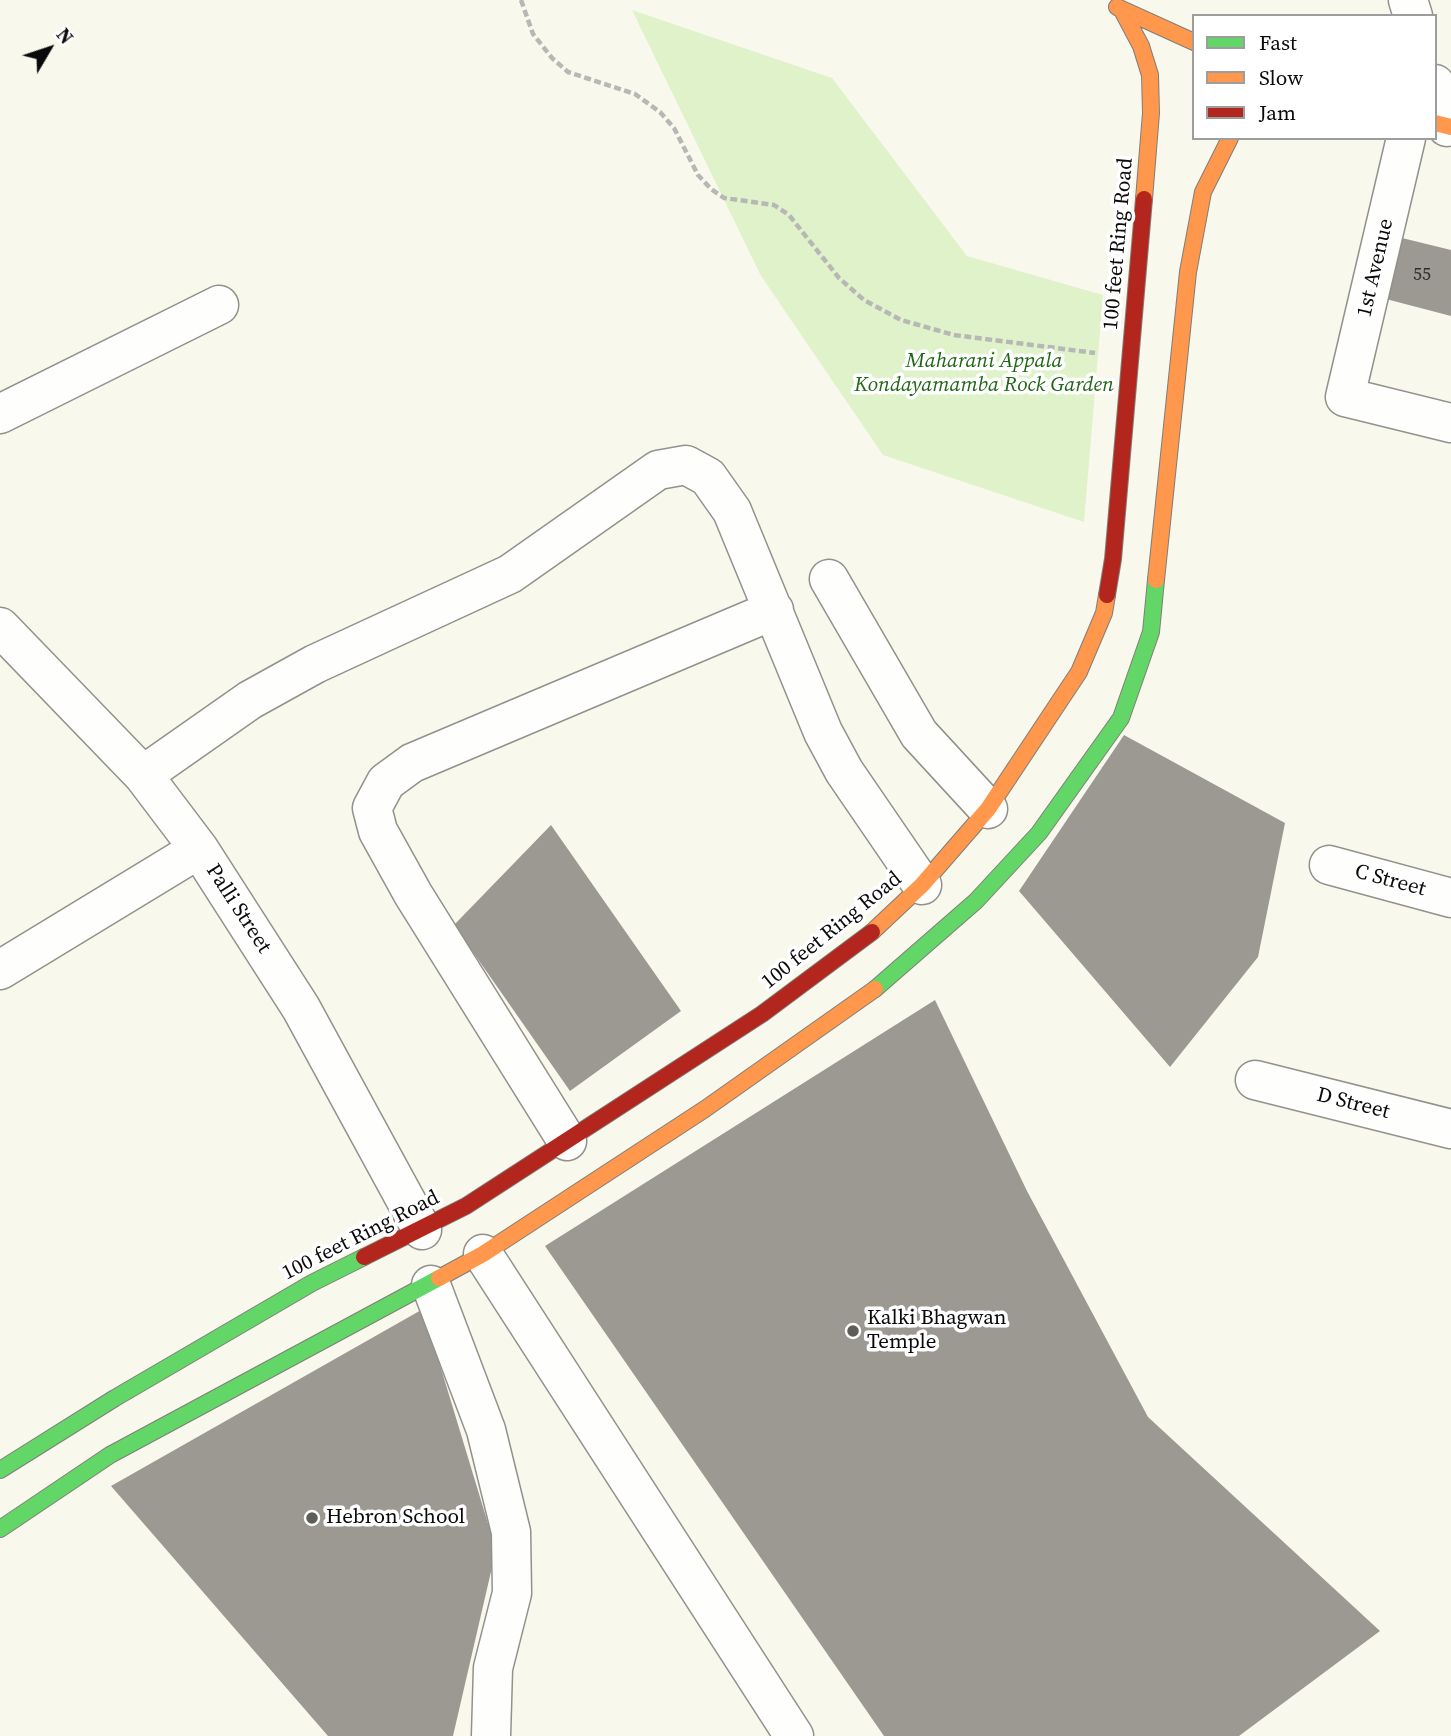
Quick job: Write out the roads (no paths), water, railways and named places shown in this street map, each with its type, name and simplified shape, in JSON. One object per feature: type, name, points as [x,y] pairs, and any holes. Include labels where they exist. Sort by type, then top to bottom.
[{"type":"main road","points":[[1128,4],[1192,41]]},
{"type":"main road","name":"100 feet Ring Road","points":[[0,1470],[115,1398],[312,1283],[466,1206],[762,1014],[883,923],[922,885],[988,809],[1039,737],[1079,672],[1104,613],[1113,559],[1151,113],[1150,75],[1128,4]]},
{"type":"main road","points":[[0,1529],[110,1455],[431,1285],[705,1109],[880,985],[976,901],[1040,834],[1121,718],[1151,632],[1188,272],[1203,192],[1229,140]]},
{"type":"street","points":[[1437,93],[1444,126]]},
{"type":"street","name":"1st Avenue","points":[[1406,140],[1345,397],[1451,423]]},
{"type":"street","points":[[0,414],[219,305]]},
{"type":"street","points":[[143,775],[250,700],[314,664],[510,574],[658,470],[686,465],[708,477],[732,511],[823,732],[844,771],[922,885]]},
{"type":"street","points":[[829,579],[919,734],[988,809]]},
{"type":"street","points":[[567,1141],[413,894],[378,831],[372,807],[386,782],[412,763],[774,610]]},
{"type":"street","name":"Palli Street","points":[[0,627],[143,775],[199,849],[301,1008],[422,1230]]},
{"type":"street","points":[[0,970],[199,849]]},
{"type":"street","name":"C Street","points":[[1329,865],[1451,898]]},
{"type":"street","name":"D Street","points":[[1255,1080],[1451,1129]]},
{"type":"street","points":[[483,1254],[794,1736]]},
{"type":"street","points":[[431,1285],[486,1430],[511,1532],[512,1594],[493,1668],[491,1736]]},
{"type":"place","name":"Kalki Bhagwan Temple","points":[[853,1331]]},
{"type":"place","name":"Hebron School","points":[[312,1518]]},
{"type":"park label","name":"Maharani Appala Kondayamamba Rock Garden","points":[[984,374]]}]
